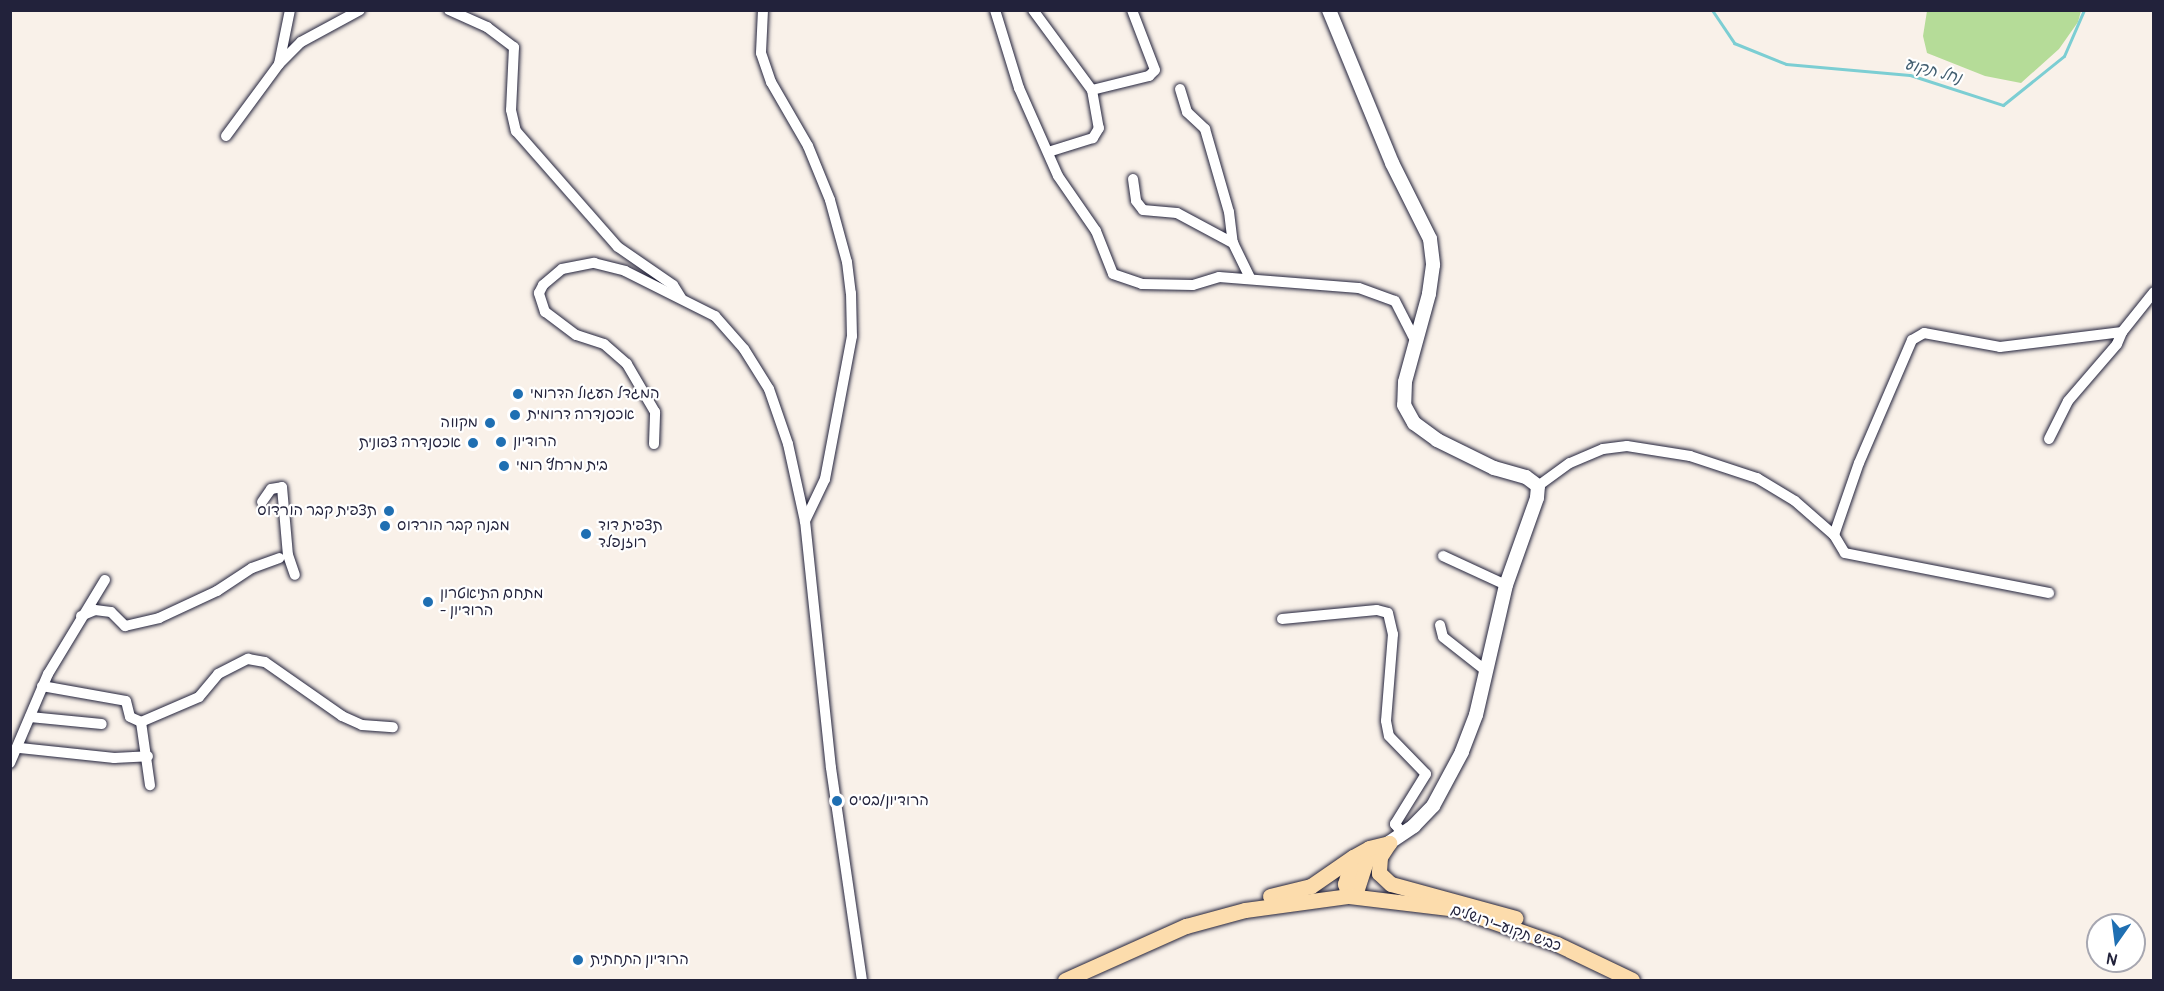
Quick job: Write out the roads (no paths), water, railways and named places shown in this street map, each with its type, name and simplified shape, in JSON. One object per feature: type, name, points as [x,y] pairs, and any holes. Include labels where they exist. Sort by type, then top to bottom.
[{"type":"main road","points":[[1329,10],[1392,163],[1430,239],[1433,265],[1429,294],[1405,382],[1404,405],[1414,423],[1460,454],[1526,477],[1538,486],[1538,498],[1506,585],[1476,715],[1446,784],[1433,806],[1403,834],[1366,861],[1357,888],[1349,896],[1345,884],[1353,857]]},
{"type":"main road","points":[[1208,920],[1224,907],[1311,886],[1369,848],[1389,843]]},
{"type":"main road","points":[[1389,843],[1380,857],[1379,873],[1391,884],[1495,911],[1543,929],[1557,944]]},
{"type":"main road","name":"כביש תקוע–ירושלים","points":[[1065,981],[1129,948],[1208,920],[1296,901],[1349,896],[1457,909],[1557,944],[1632,981]]},
{"type":"street","points":[[279,64],[290,10]]},
{"type":"street","points":[[226,136],[279,64],[301,42],[360,10]]},
{"type":"street","points":[[449,10],[479,22],[514,47],[510,110],[516,131],[618,247],[673,285],[682,298]]},
{"type":"street","points":[[763,10],[761,53],[771,82],[808,146],[830,200],[847,262],[851,293],[852,336],[825,479],[805,521]]},
{"type":"street","points":[[995,10],[1019,88],[1058,176],[1096,231],[1113,274],[1142,284],[1193,285],[1219,277],[1250,278],[1385,294],[1395,301],[1415,340]]},
{"type":"street","points":[[1033,10],[1092,90],[1099,128],[1093,138],[1048,152]]},
{"type":"street","points":[[1092,90],[1149,76],[1155,70],[1132,10]]},
{"type":"street","points":[[1180,89],[1187,112],[1205,129],[1229,212],[1233,243],[1250,278]]},
{"type":"street","points":[[1133,179],[1136,201],[1143,210],[1177,213],[1233,243]]},
{"type":"street","points":[[654,444],[655,412],[627,364],[604,344],[558,324],[545,312],[539,293],[543,285],[562,269],[594,263],[625,272],[715,316],[744,349],[769,389],[788,444],[805,521],[831,768],[862,981]]},
{"type":"street","points":[[2049,440],[2068,401],[2117,344],[2122,332],[2154,292]]},
{"type":"street","points":[[1834,534],[1859,463],[1912,340],[1924,333],[2000,347],[2122,332]]},
{"type":"street","points":[[1538,486],[1582,456],[1603,449],[1638,447],[1690,456],[1757,478],[1795,501],[1834,534],[1845,553],[2049,593]]},
{"type":"street","points":[[262,502],[271,489],[282,487],[288,555],[295,575]]},
{"type":"street","points":[[1443,556],[1506,585]]},
{"type":"street","points":[[81,616],[95,610],[111,612],[125,626],[159,618],[217,591],[252,568],[279,558]]},
{"type":"street","points":[[10,763],[20,747],[42,686],[81,616],[105,580]]},
{"type":"street","points":[[1282,619],[1377,610],[1388,614],[1393,634],[1386,721],[1389,736],[1426,774],[1395,824],[1403,834]]},
{"type":"street","points":[[1440,625],[1443,637],[1485,670]]},
{"type":"street","points":[[42,686],[126,701],[130,717],[141,722],[199,697],[218,674],[248,659],[265,662],[342,716],[362,725],[393,727]]},
{"type":"street","points":[[30,717],[102,724]]},
{"type":"street","points":[[141,722],[148,756],[150,785]]},
{"type":"street","points":[[20,747],[114,758],[148,756]]},
{"type":"waterway","name":"נחל תקוע","points":[[1712,10],[1734,43],[1786,64],[1910,75],[2003,105],[2064,56],[2084,10]]},
{"type":"place","name":"המגדל העגול הדרומי","points":[[518,394]]},
{"type":"place","name":"אכסנדרה דרומית","points":[[515,415]]},
{"type":"place","name":"מקווה","points":[[490,423]]},
{"type":"place","name":"הרודיון","points":[[501,442]]},
{"type":"place","name":"אכסנדרה צפונית","points":[[473,443]]},
{"type":"place","name":"בית מרחץ רומי","points":[[504,466]]},
{"type":"place","name":"תצפית קבר הורדוס","points":[[389,511]]},
{"type":"place","name":"מבנה קבר הורדוס","points":[[385,526]]},
{"type":"place","name":"תצפית דוד רוזנפלד","points":[[586,534]]},
{"type":"place","name":"מתחם התיאטרון - הרודיון","points":[[428,602]]},
{"type":"place","name":"הרודיון/בסיס","points":[[837,801]]},
{"type":"place","name":"הרודיון התחתית","points":[[578,960]]}]
